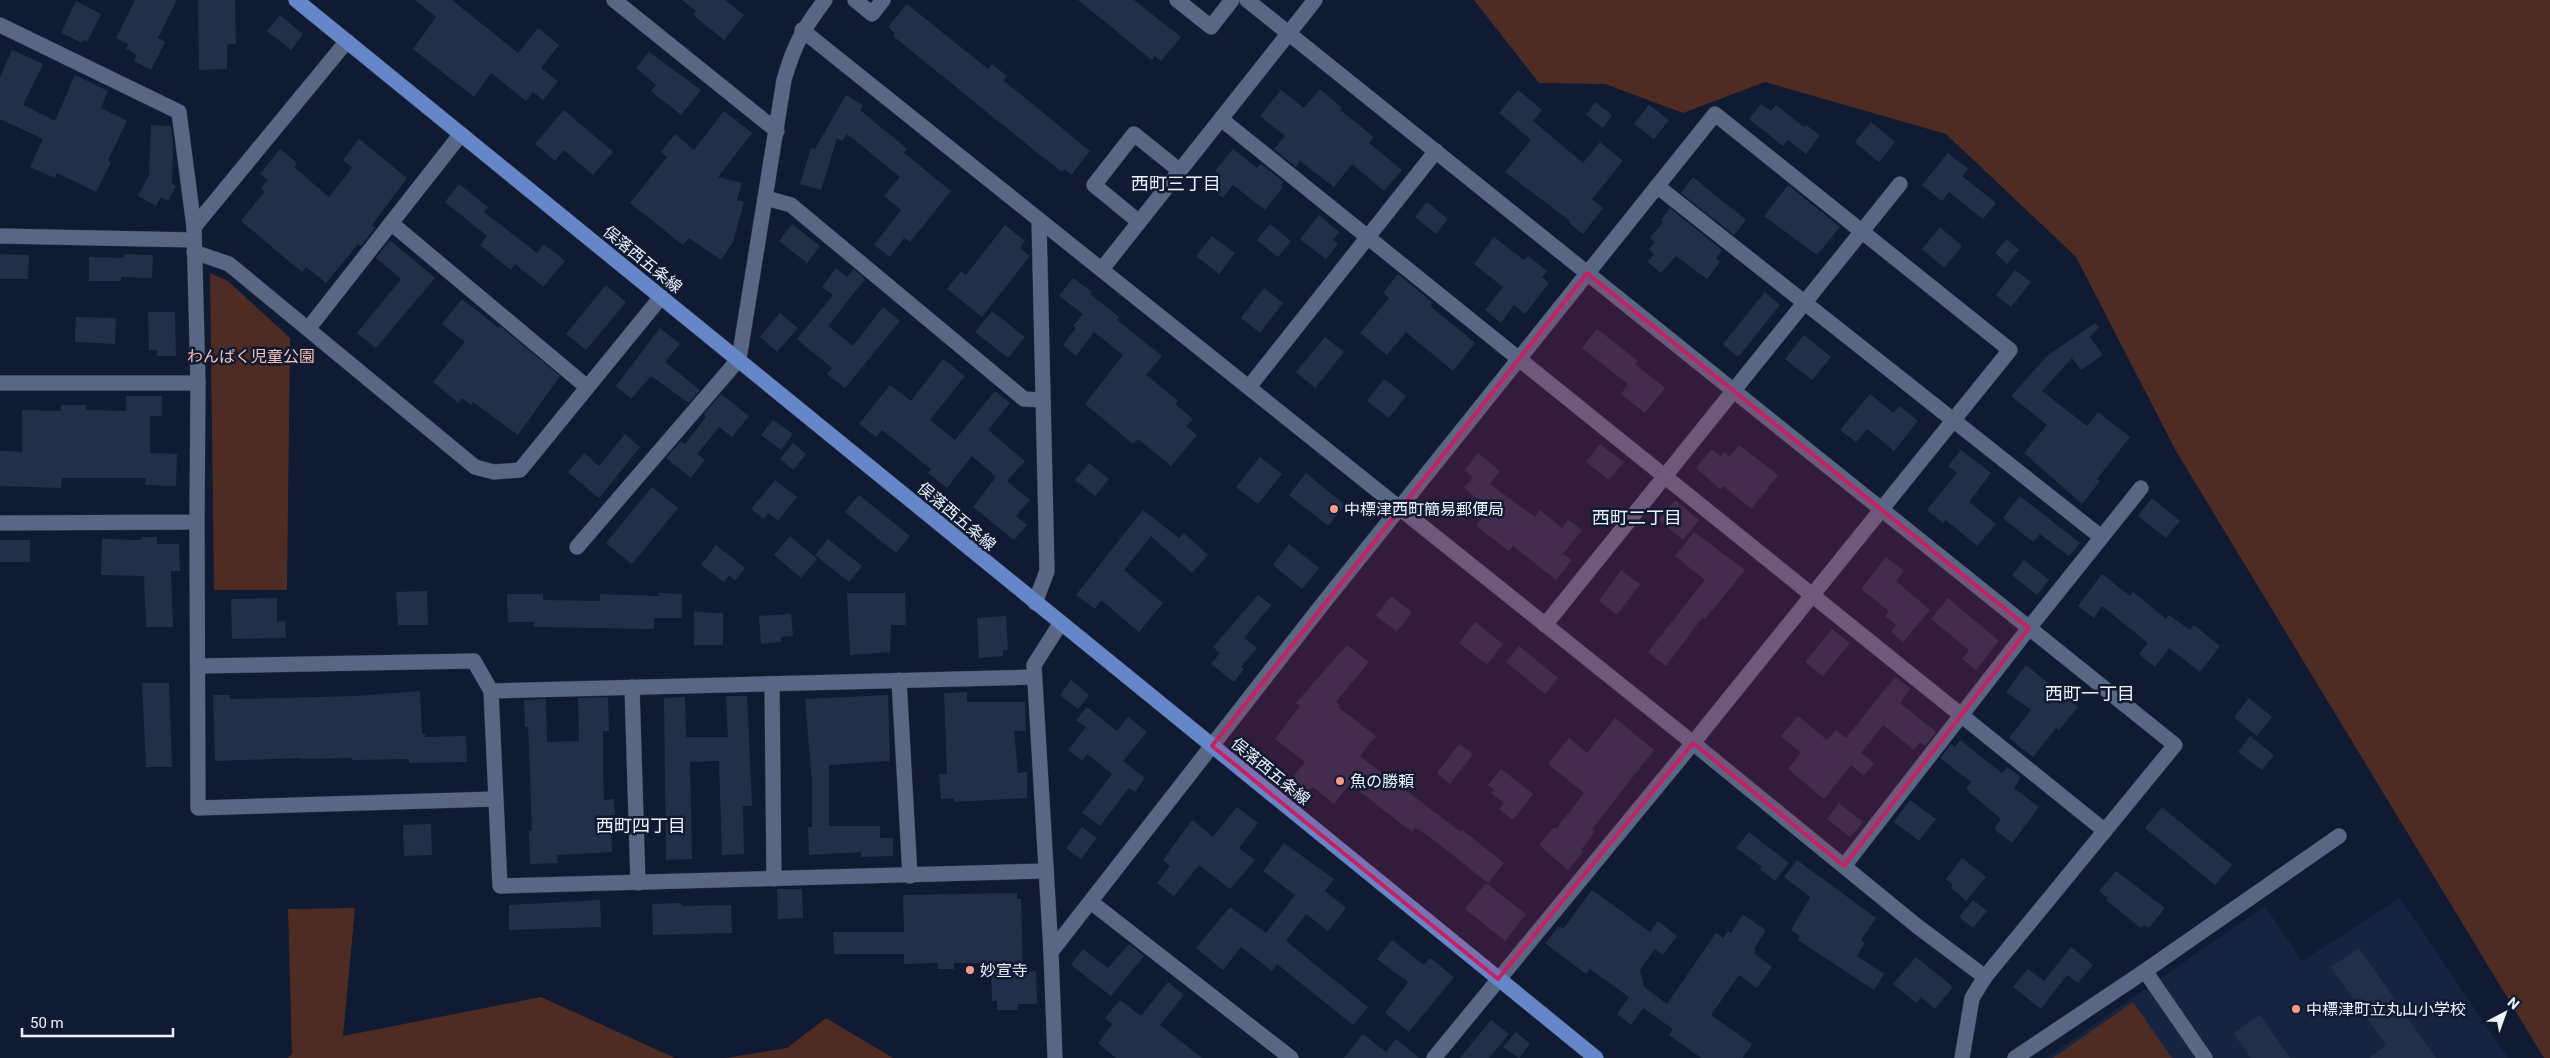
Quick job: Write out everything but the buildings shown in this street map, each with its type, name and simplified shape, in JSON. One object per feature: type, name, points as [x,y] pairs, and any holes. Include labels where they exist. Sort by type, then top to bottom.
[{"type":"main road","name":"俣落西五条線","points":[[296,0],[739,359],[1060,624],[1596,1058]]},
{"type":"street","points":[[614,0],[777,131]]},
{"type":"street","points":[[577,547],[739,359],[784,80],[792,52],[802,30],[825,0]]},
{"type":"street","points":[[855,0],[872,14],[883,0]]},
{"type":"street","points":[[1177,0],[1211,27],[1232,0]]},
{"type":"street","points":[[1247,0],[2175,745],[1985,977],[1972,998],[1962,1058]]},
{"type":"street","points":[[1102,269],[1315,0]]},
{"type":"street","points":[[0,25],[179,112],[194,240],[198,383],[198,808],[495,799]]},
{"type":"street","points":[[802,30],[1985,977]]},
{"type":"street","points":[[194,240],[347,41]]},
{"type":"street","points":[[1051,952],[1400,508],[1715,114],[2010,350],[1693,743],[1434,1058]]},
{"type":"street","points":[[1221,119],[1518,360],[1665,476],[1810,596],[2105,831]]},
{"type":"street","points":[[308,329],[461,134]]},
{"type":"street","points":[[1139,222],[1094,185],[1134,134],[1180,171]]},
{"type":"street","points":[[1250,388],[1436,151]]},
{"type":"street","points":[[1545,624],[1900,184]]},
{"type":"street","points":[[1657,186],[2101,538]]},
{"type":"street","points":[[766,198],[791,205],[1024,399],[1043,400]]},
{"type":"street","points":[[1035,603],[1047,571],[1039,220]]},
{"type":"street","points":[[391,223],[587,387]]},
{"type":"street","points":[[0,236],[194,240],[229,264],[475,467],[494,472],[520,470],[661,297]]},
{"type":"street","points":[[0,384],[198,383]]},
{"type":"street","points":[[1844,866],[2029,628],[2141,488]]},
{"type":"street","points":[[0,523],[197,522]]},
{"type":"street","points":[[1055,1058],[1051,952],[1034,665],[1060,624]]},
{"type":"street","points":[[198,666],[474,661],[490,691],[500,886],[1046,871]]},
{"type":"street","points":[[490,691],[1034,677]]},
{"type":"street","points":[[899,680],[910,876]]},
{"type":"street","points":[[772,684],[774,879]]},
{"type":"street","points":[[632,687],[638,883]]},
{"type":"street","points":[[2015,1058],[2145,971],[2339,836]]},
{"type":"street","points":[[1091,902],[1291,1058]]},
{"type":"street","points":[[2145,971],[2205,1058]]},
{"type":"highlighted area","points":[[1587,273],[2029,628],[1844,866],[1693,743],[1498,979],[1212,746]]},
{"type":"shaded area","name":"中標津町立丸山小学校","points":[[2400,898],[2508,1058],[2046,1058],[2265,906],[2302,961]]},
{"type":"green space","points":[[1474,0],[2550,0],[2550,1058],[2544,1058],[2176,451],[2076,257],[1946,134],[1765,82],[1683,113],[1605,84],[1539,83]]},
{"type":"green space","name":"わんぱく児童公園","points":[[210,273],[228,281],[290,338],[287,590],[214,590]]},
{"type":"green space","points":[[355,908],[343,1036],[541,997],[675,1058],[288,1058],[292,1054],[288,909]]},
{"type":"green space","points":[[2133,1002],[2172,1058],[2053,1058]]},
{"type":"green space","points":[[826,1018],[893,1058],[726,1058],[787,1048]]},
{"type":"place","name":"中標津西町簡易郵便局","points":[[1334,509]]},
{"type":"place","name":"魚の勝頼","points":[[1340,781]]},
{"type":"place","name":"妙宣寺","points":[[970,970]]},
{"type":"place","name":"中標津町立丸山小学校","points":[[2296,1009]]},
{"type":"district","name":"西町三丁目","points":[[1176,184]]},
{"type":"district","name":"西町二丁目","points":[[1637,518]]},
{"type":"district","name":"西町一丁目","points":[[2090,694]]},
{"type":"district","name":"西町四丁目","points":[[641,826]]}]
